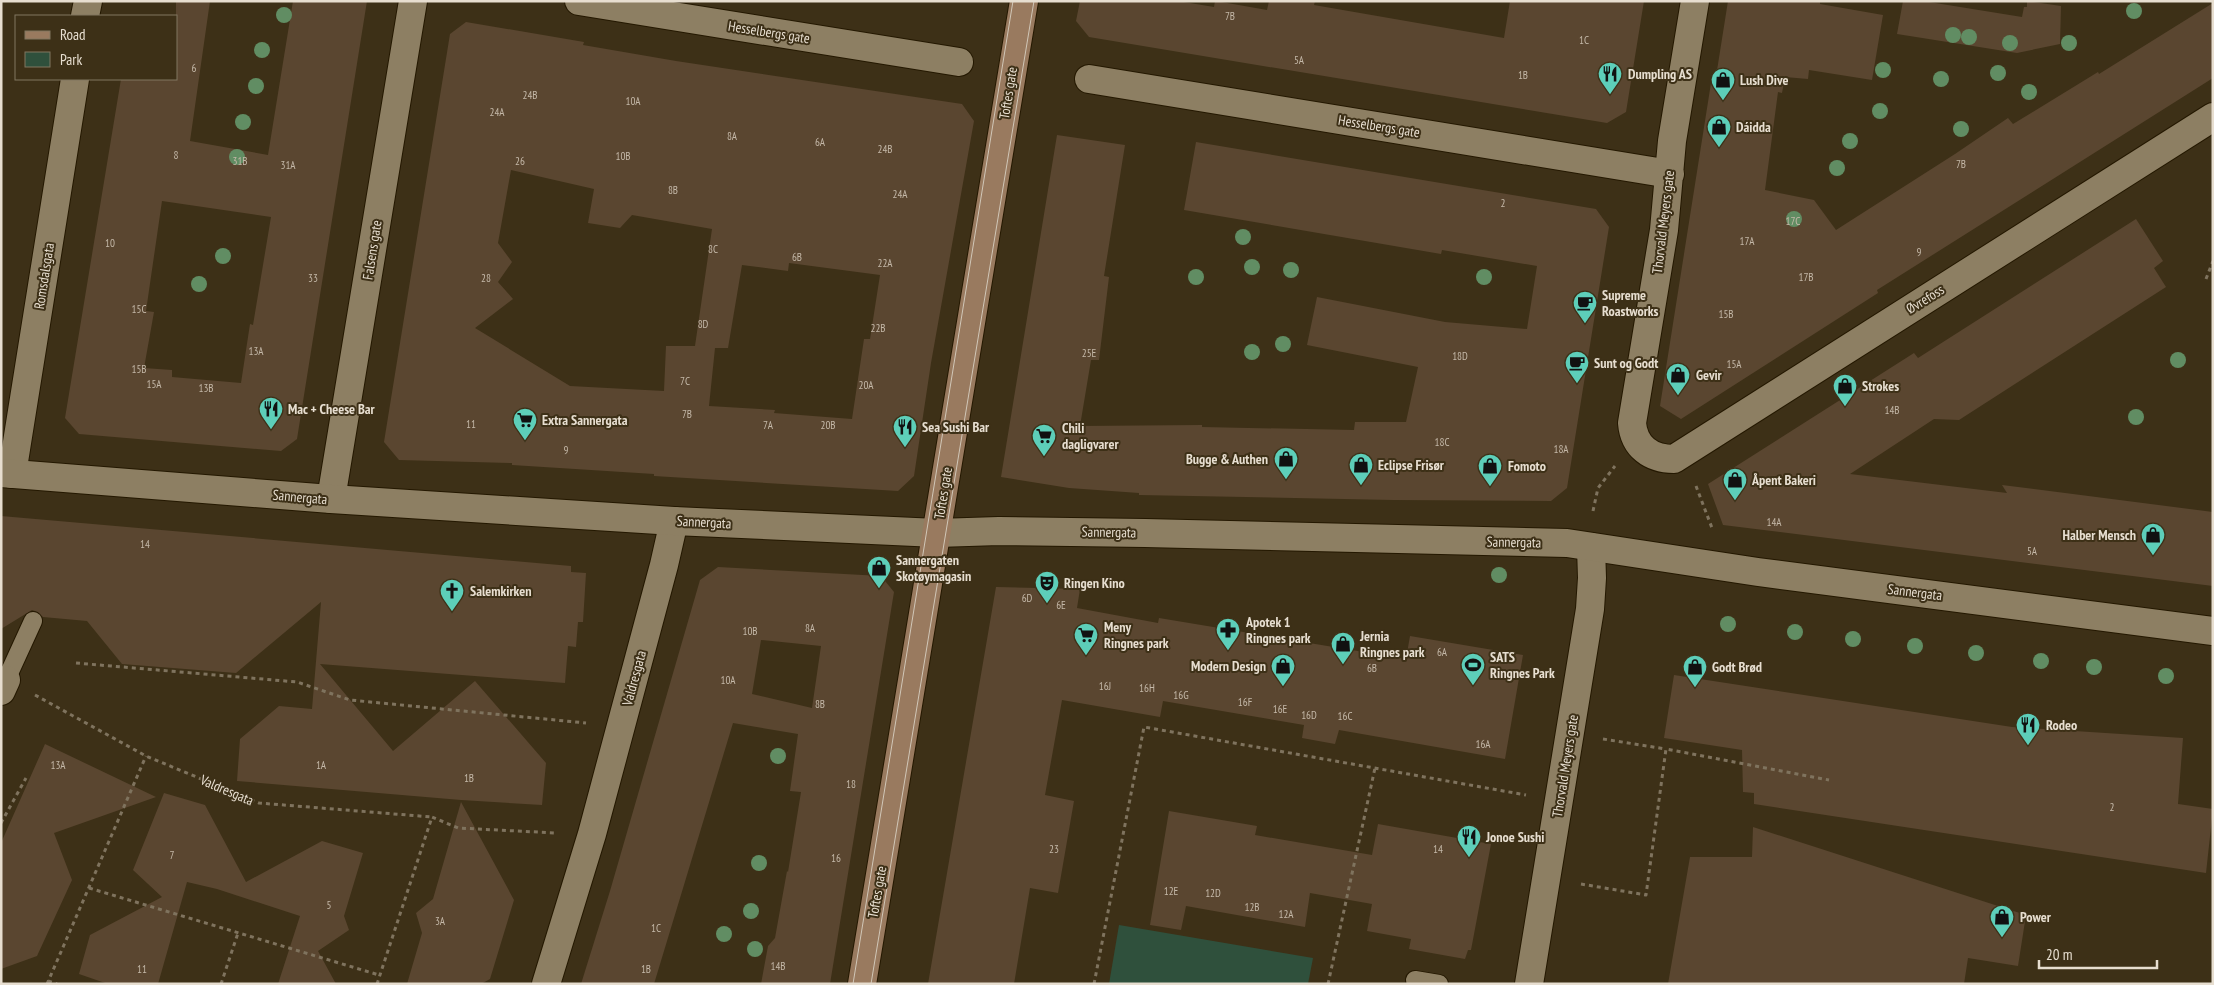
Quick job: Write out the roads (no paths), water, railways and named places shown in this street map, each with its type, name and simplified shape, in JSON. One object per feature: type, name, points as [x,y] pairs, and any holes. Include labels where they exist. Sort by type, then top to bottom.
[{"type":"main road","name":"Toftes gate","points":[[862,984],[1024,1]]},
{"type":"street","points":[[85,15],[88,1]]},
{"type":"street","name":"Falsens gate","points":[[330,499],[413,1]]},
{"type":"street","name":"Hesselbergs gate","points":[[579,1],[959,62]]},
{"type":"street","name":"Thorvald Meyers gate","points":[[1637,441],[1632,423],[1664,230],[1672,141],[1695,1]]},
{"type":"street","name":"Hesselbergs gate","points":[[1088,79],[1670,174]]},
{"type":"street","name":"Romsdalsgata","points":[[7,473],[75,80]]},
{"type":"street","name":"Øvrefoss","points":[[1637,441],[1647,452],[1658,458],[1674,459],[2213,117]]},
{"type":"street","name":"Sannergata","points":[[7,473],[330,499],[674,521],[937,533],[998,531],[1145,533],[1536,542],[1590,547],[1758,572],[2213,631]]},
{"type":"street","name":"Valdresgata","points":[[546,984],[592,834],[662,574],[674,521]]},
{"type":"street","name":"Thorvald Meyers gate","points":[[1529,984],[1590,608],[1592,578],[1590,547]]},
{"type":"lane","points":[[4,685],[33,621]]},
{"type":"lane","points":[[1415,980],[1439,984]]},
{"type":"tram line","points":[[853,984],[1013,1]]},
{"type":"tram line","points":[[871,984],[1034,1]]},
{"type":"place","name":"Dumpling AS","points":[[1610,95]]},
{"type":"place","name":"Lush Dive","points":[[1723,101]]},
{"type":"place","name":"Dáidda","points":[[1719,148]]},
{"type":"place","name":"Supreme Roastworks","points":[[1585,324]]},
{"type":"place","name":"Sunt og Godt","points":[[1577,384]]},
{"type":"place","name":"Gevir","points":[[1678,396]]},
{"type":"place","name":"Strokes","points":[[1845,407]]},
{"type":"place","name":"Mac + Cheese Bar","points":[[271,430]]},
{"type":"place","name":"Extra Sannergata","points":[[525,441]]},
{"type":"place","name":"Sea Sushi Bar","points":[[905,448]]},
{"type":"place","name":"Chili dagligvarer","points":[[1044,457]]},
{"type":"place","name":"Bugge & Authen","points":[[1286,480]]},
{"type":"place","name":"Eclipse Frisør","points":[[1361,486]]},
{"type":"place","name":"Fomoto","points":[[1490,487]]},
{"type":"place","name":"Åpent Bakeri","points":[[1735,501]]},
{"type":"place","name":"Halber Mensch","points":[[2153,556]]},
{"type":"place","name":"Sannergaten Skotøymagasin","points":[[879,589]]},
{"type":"place","name":"Ringen Kino","points":[[1047,604]]},
{"type":"place","name":"Salemkirken","points":[[452,612]]},
{"type":"place","name":"Apotek 1 Ringnes park","points":[[1228,651]]},
{"type":"place","name":"Meny Ringnes park","points":[[1086,656]]},
{"type":"place","name":"Jernia Ringnes park","points":[[1343,665]]},
{"type":"place","name":"SATS Ringnes Park","points":[[1473,686]]},
{"type":"place","name":"Modern Design","points":[[1283,687]]},
{"type":"place","name":"Godt Brød","points":[[1695,688]]},
{"type":"place","name":"Rodeo","points":[[2028,746]]},
{"type":"place","name":"Jonoe Sushi","points":[[1469,858]]},
{"type":"place","name":"Power","points":[[2002,938]]}]
